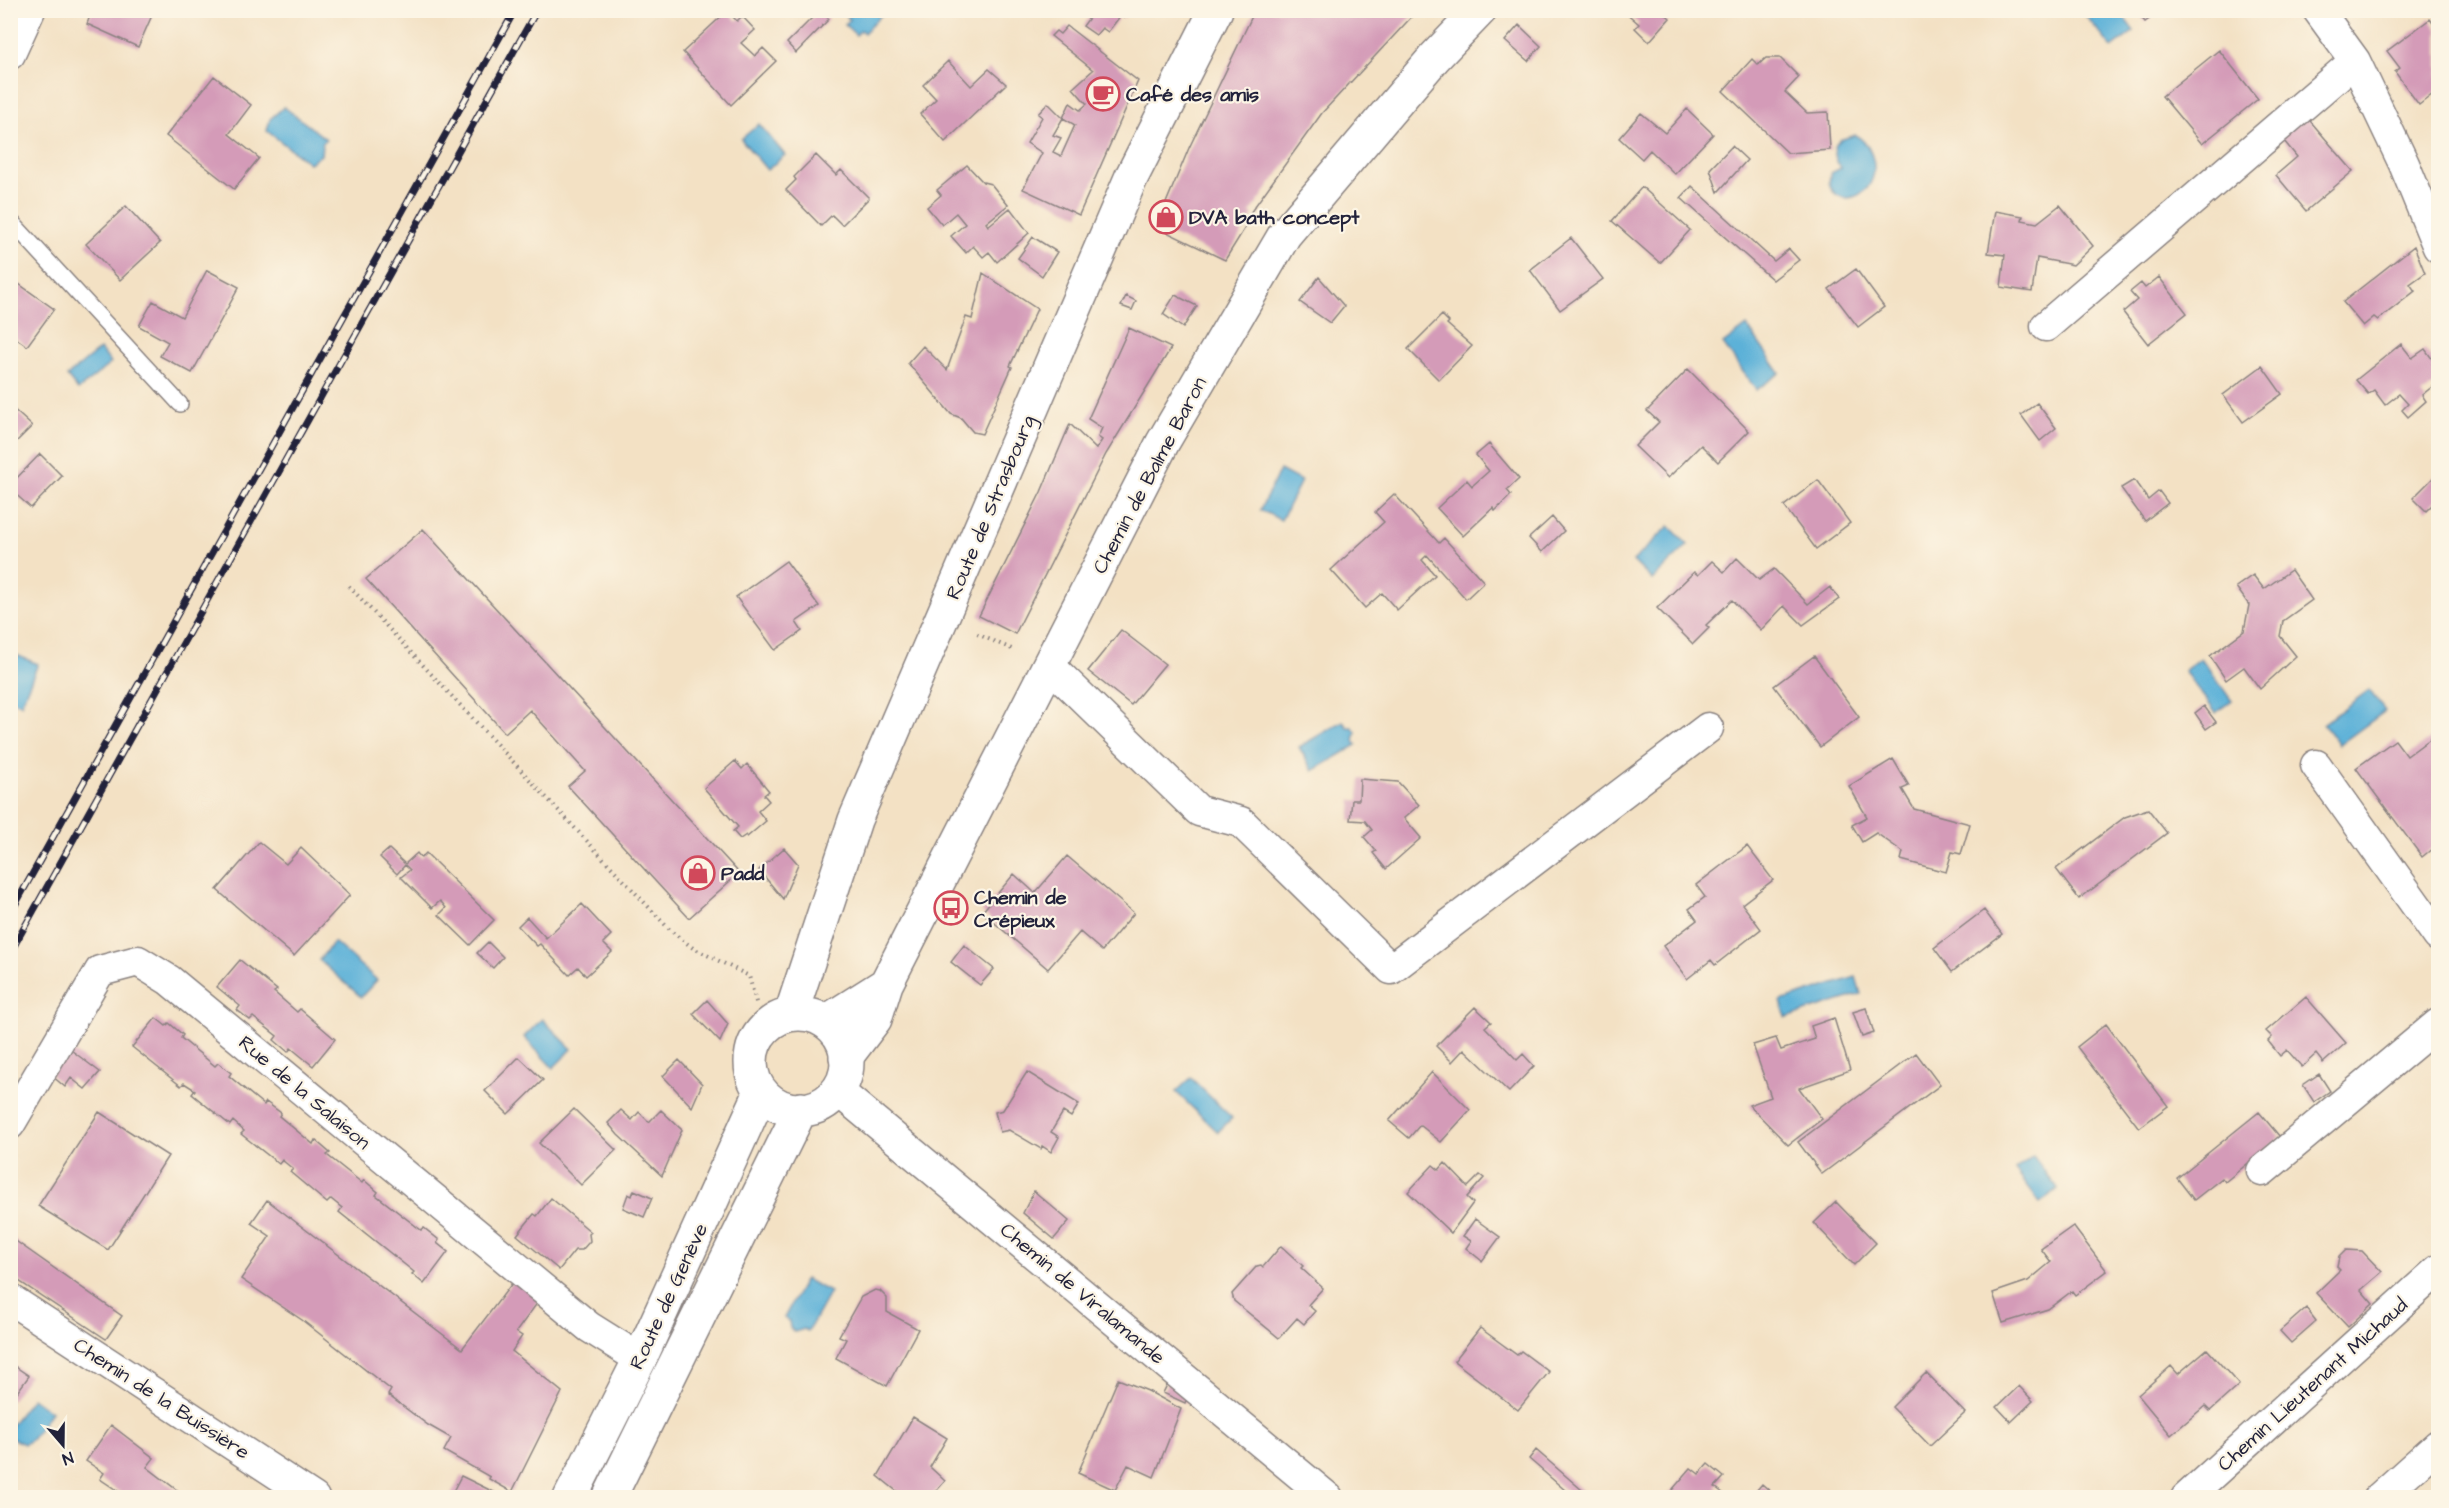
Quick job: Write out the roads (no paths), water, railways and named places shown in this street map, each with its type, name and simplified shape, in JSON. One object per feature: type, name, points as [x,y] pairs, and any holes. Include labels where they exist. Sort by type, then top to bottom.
[{"type":"main road","name":"Route de Strasbourg","points":[[791,1014],[855,820],[1131,178],[1216,10]]},
{"type":"main road","name":"Chemin de Balme Baron","points":[[846,1057],[875,1019],[886,984],[1163,442],[1285,234],[1434,58],[1480,10]]},
{"type":"main road","points":[[826,1022],[886,984]]},
{"type":"main road","points":[[791,1014],[815,1016],[826,1022],[840,1038],[846,1057],[843,1080],[837,1090],[815,1107],[786,1108],[773,1102],[761,1092],[754,1080],[751,1054],[755,1041],[763,1030],[776,1020],[791,1014]]},
{"type":"main road","name":"Route de Genève","points":[[570,1497],[640,1359],[761,1092]]},
{"type":"main road","name":"Route de Genève","points":[[609,1497],[801,1109]]},
{"type":"street","points":[[10,54],[30,10]]},
{"type":"street","points":[[2318,10],[2355,61],[2404,164],[2439,247]]},
{"type":"street","points":[[2046,326],[2355,61]]},
{"type":"street","points":[[1048,665],[1198,812],[1241,822],[1391,969],[1708,728]]},
{"type":"street","points":[[2316,765],[2439,936]]},
{"type":"street","name":"Rue de la Salaison","points":[[10,1124],[100,971],[138,961],[170,980],[589,1327],[640,1359]]},
{"type":"street","points":[[2262,1171],[2439,1024]]},
{"type":"street","name":"Chemin de Viralamande","points":[[837,1090],[1328,1497]]},
{"type":"street","name":"Chemin Lieutenant Michaud","points":[[2186,1497],[2439,1270]]},
{"type":"street","name":"Chemin de la Buissière","points":[[10,1299],[314,1497]]},
{"type":"street","points":[[2379,1497],[2439,1445]]},
{"type":"lane","points":[[10,220],[180,404]]},
{"type":"water","points":[[853,10],[885,11],[864,33],[861,30],[856,35],[845,25],[850,19],[847,17]]},
{"type":"water","points":[[2082,11],[2119,11],[2134,31],[2112,48]]},
{"type":"water","points":[[284,107],[326,139],[322,144],[321,155],[309,163],[267,131],[270,119]]},
{"type":"water","points":[[759,124],[785,155],[767,170],[741,139]]},
{"type":"water","points":[[1855,135],[1865,142],[1871,153],[1874,167],[1872,179],[1867,189],[1859,195],[1850,198],[1841,197],[1833,192],[1829,182],[1831,173],[1841,168],[1836,160],[1834,147],[1840,140]]},
{"type":"water","points":[[1747,326],[1780,373],[1756,390],[1723,344]]},
{"type":"water","points":[[100,349],[111,363],[78,390],[67,376]]},
{"type":"water","points":[[1280,470],[1301,481],[1281,520],[1260,510]]},
{"type":"water","points":[[1669,526],[1688,545],[1652,580],[1633,561]]},
{"type":"water","points":[[16,655],[38,664],[21,704],[11,700],[11,668]]},
{"type":"water","points":[[2201,658],[2232,701],[2216,713],[2184,671]]},
{"type":"water","points":[[2369,690],[2385,711],[2339,745],[2323,724]]},
{"type":"water","points":[[1343,721],[1347,727],[1352,727],[1356,731],[1354,741],[1357,745],[1313,771],[1299,747]]},
{"type":"water","points":[[334,942],[377,980],[361,997],[319,960]]},
{"type":"water","points":[[1856,977],[1861,994],[1786,1018],[1781,1001]]},
{"type":"water","points":[[542,1019],[572,1049],[553,1068],[524,1037]]},
{"type":"water","points":[[1191,1078],[1232,1118],[1218,1132],[1176,1092]]},
{"type":"water","points":[[2033,1156],[2058,1189],[2040,1203],[2015,1170]]},
{"type":"water","points":[[805,1279],[830,1292],[808,1331],[804,1329],[795,1332],[790,1328],[789,1321],[784,1318]]},
{"type":"water","points":[[32,1398],[51,1412],[31,1440],[24,1444],[11,1438],[11,1423]]},
{"type":"railway","points":[[10,914],[515,10]]},
{"type":"railway","points":[[10,953],[537,10]]},
{"type":"place","name":"Café des amis","points":[[1103,94]]},
{"type":"place","name":"DVA bath concept","points":[[1166,217]]},
{"type":"place","name":"Padd","points":[[698,873]]},
{"type":"place","name":"Chemin de Crépieux","points":[[951,908]]}]
